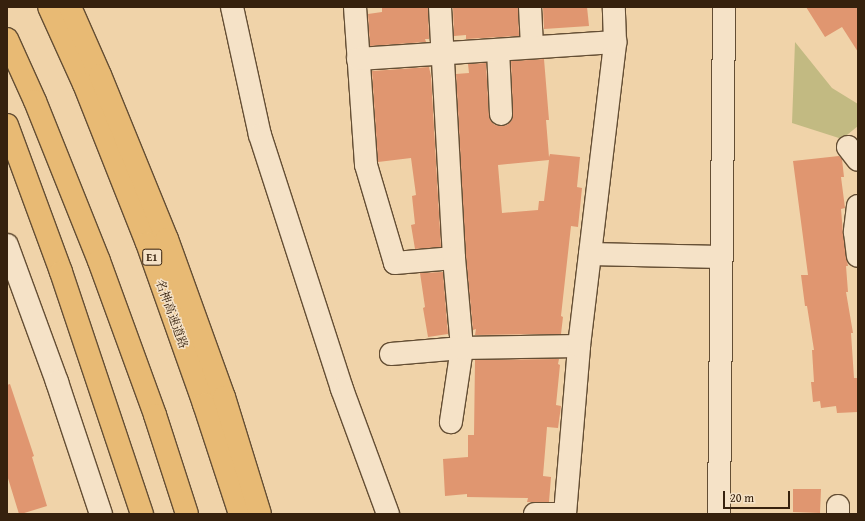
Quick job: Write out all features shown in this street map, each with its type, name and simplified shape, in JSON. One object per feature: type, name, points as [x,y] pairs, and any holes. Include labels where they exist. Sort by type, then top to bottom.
[{"type":"highway","name":"名神高速道路","points":[[49,7],[84,84],[147,243],[204,404],[240,514]]},
{"type":"highway","points":[[70,7],[100,75],[167,239],[224,397],[260,514]]},
{"type":"highway","points":[[7,39],[35,101],[99,261],[155,415],[187,514]]},
{"type":"highway","points":[[7,125],[61,272],[142,514]]},
{"type":"street","points":[[232,7],[260,135],[342,389],[388,514]]},
{"type":"street","points":[[355,7],[366,166],[395,263],[454,258]]},
{"type":"street","points":[[440,7],[454,258],[462,348],[451,422]]},
{"type":"street","points":[[530,7],[532,47]]},
{"type":"street","points":[[535,514],[565,514],[579,346],[614,42],[614,7]]},
{"type":"street","points":[[719,514],[724,7]]},
{"type":"street","points":[[358,59],[614,42]]},
{"type":"street","points":[[498,50],[501,114]]},
{"type":"street","points":[[858,206],[858,256]]},
{"type":"street","points":[[7,245],[57,382],[101,514]]},
{"type":"street","points":[[590,254],[721,257]]},
{"type":"street","points":[[391,354],[462,348],[579,346]]},
{"type":"shaded area","points":[[795,42],[832,88],[858,104],[858,126],[842,139],[792,123]]},
{"type":"building","points":[[382,7],[428,7],[429,39],[425,39],[426,42],[370,46],[368,14],[382,12]]},
{"type":"building","points":[[453,7],[518,7],[519,36],[466,39],[466,35],[454,36]]},
{"type":"building","points":[[543,7],[587,7],[589,26],[544,29]]},
{"type":"building","points":[[806,7],[858,7],[858,52],[842,27],[825,37]]},
{"type":"building","points":[[544,59],[549,120],[546,120],[549,157],[550,154],[580,157],[577,187],[582,188],[578,227],[571,226],[561,316],[563,317],[561,334],[475,335],[476,329],[473,330],[466,257],[456,74],[469,73],[468,64],[486,63],[490,120],[495,125],[507,125],[512,120],[513,114],[511,61]],"holes":[[[549,160],[544,201],[539,201],[538,210],[502,213],[498,165]]]},
{"type":"building","points":[[429,67],[431,76],[441,247],[415,249],[411,225],[415,224],[412,196],[416,195],[411,158],[378,162],[372,71]]},
{"type":"building","points":[[839,156],[842,159],[844,177],[841,177],[845,208],[841,209],[848,266],[846,266],[848,292],[846,292],[853,333],[851,333],[854,378],[858,378],[858,412],[837,413],[836,406],[821,408],[820,401],[813,402],[811,382],[814,382],[812,350],[814,350],[807,306],[805,306],[801,275],[808,275],[793,161]]},
{"type":"building","points":[[443,272],[448,334],[428,337],[423,308],[425,307],[420,273]]},
{"type":"building","points":[[559,359],[558,364],[560,365],[556,405],[561,406],[558,428],[547,427],[543,476],[551,477],[549,502],[527,502],[528,498],[467,497],[467,494],[445,496],[443,459],[468,457],[468,435],[474,435],[475,360]]},
{"type":"building","points":[[10,384],[34,456],[32,457],[47,506],[21,514],[19,514],[7,475],[7,385]]},
{"type":"building","points":[[793,489],[821,489],[820,513],[793,512]]}]
